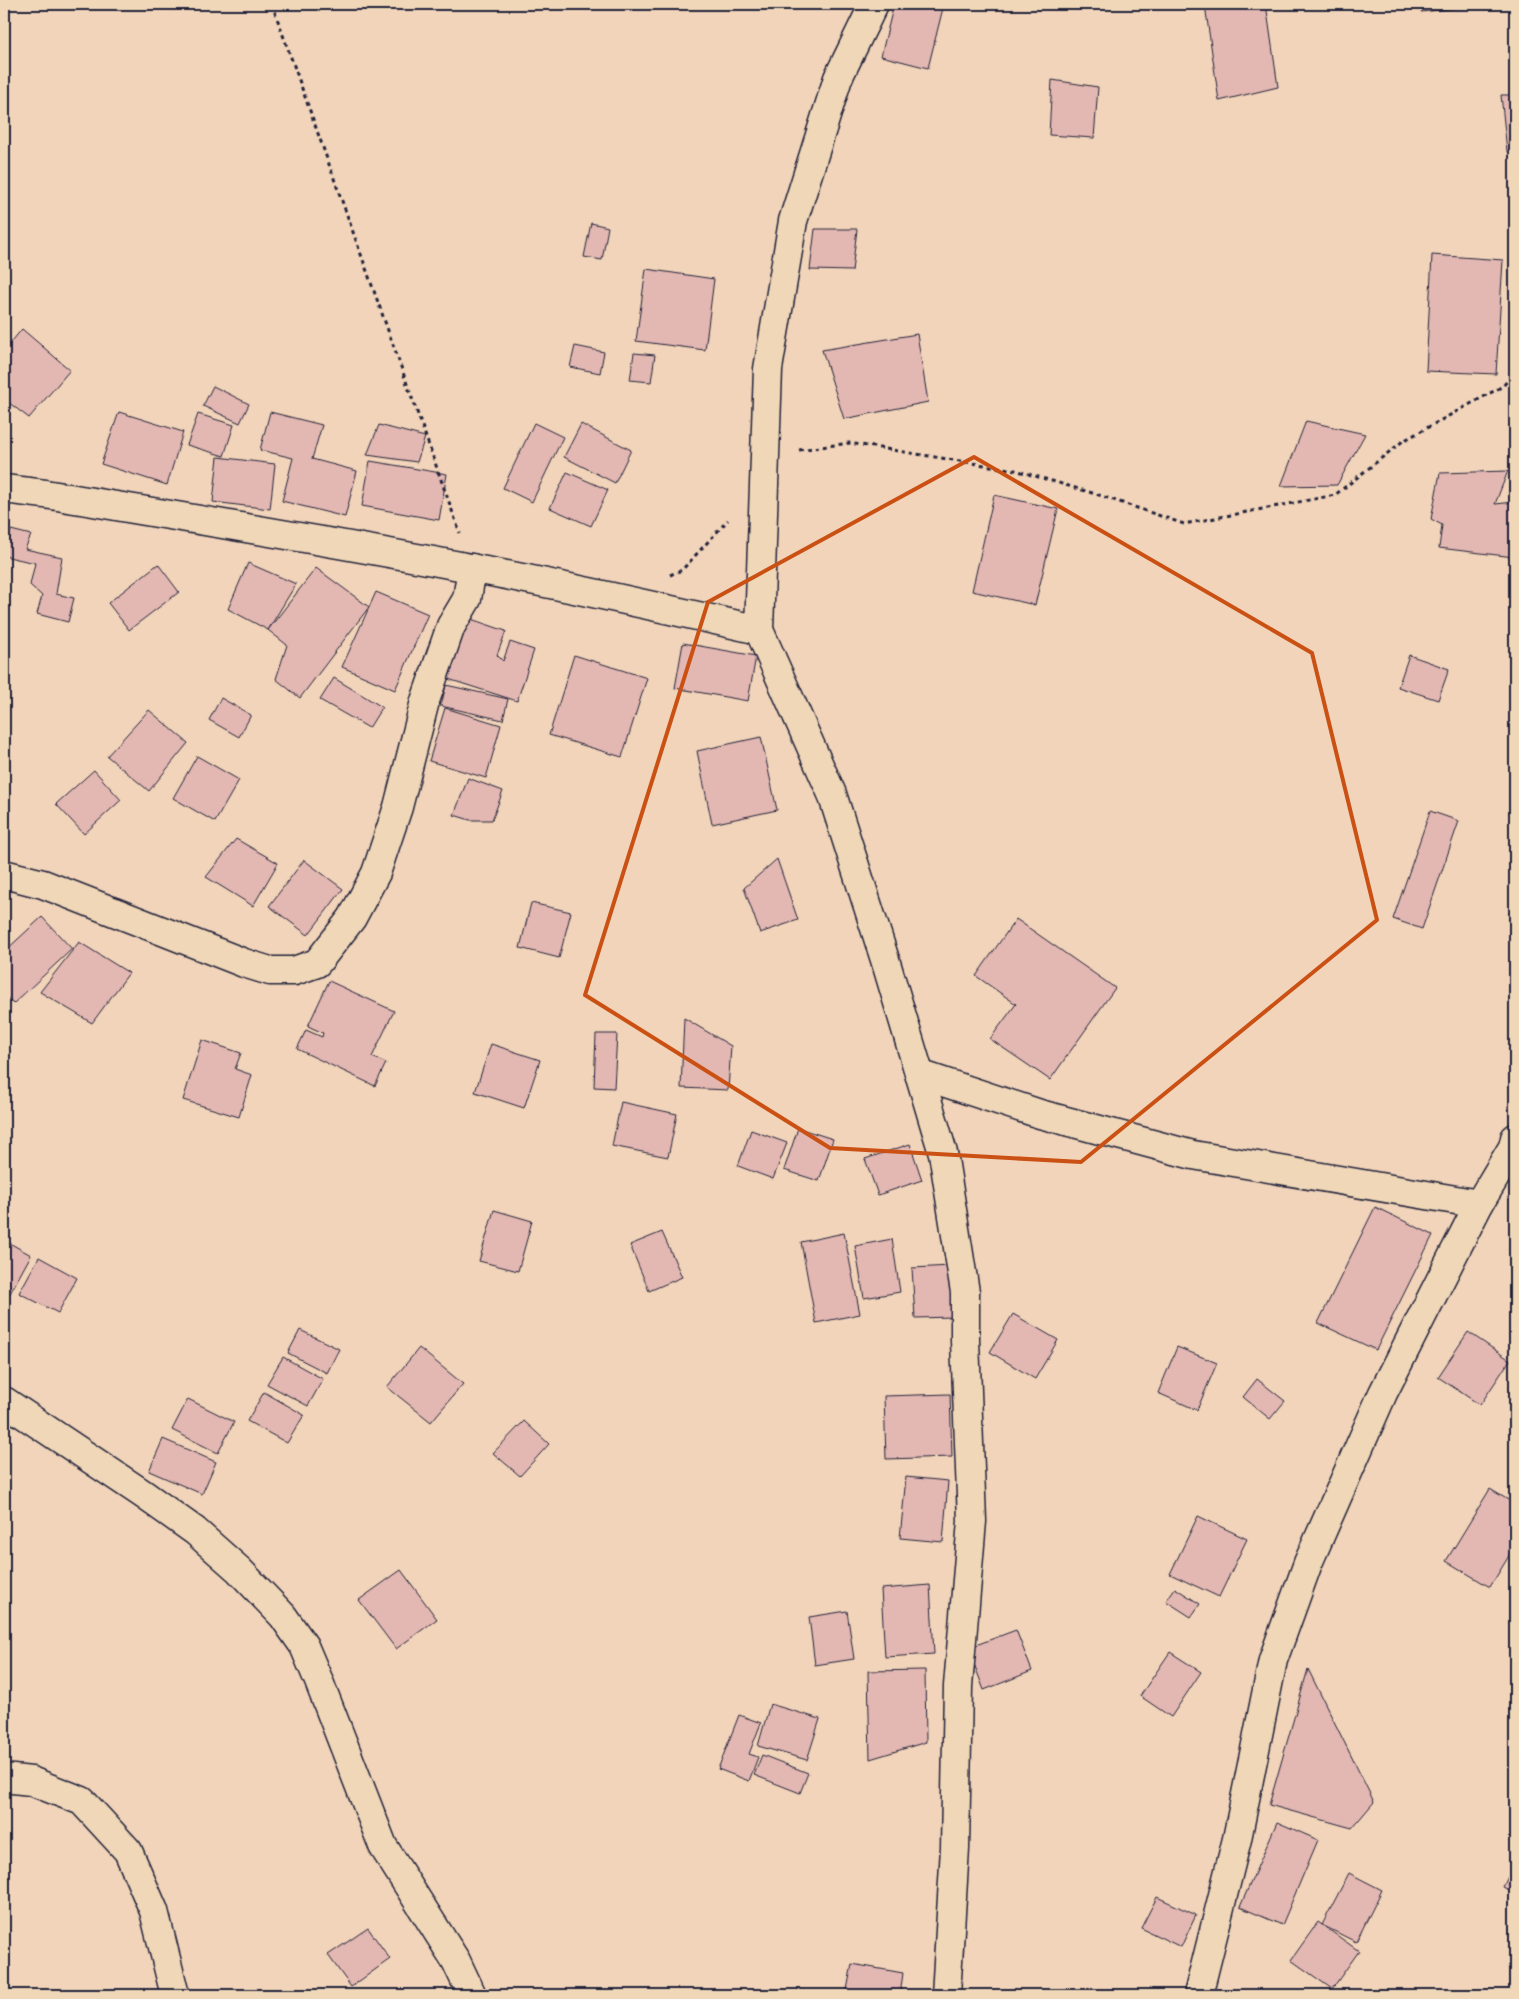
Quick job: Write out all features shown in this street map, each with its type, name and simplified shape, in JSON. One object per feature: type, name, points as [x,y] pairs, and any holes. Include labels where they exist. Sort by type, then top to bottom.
[{"type":"street","points":[[874,4],[838,78],[793,221],[768,369],[759,630],[832,794],[887,966],[942,1153],[965,1292],[972,1521],[958,1686],[955,1848],[946,1995]]},
{"type":"street","points":[[4,489],[45,494],[318,540],[472,568],[620,598],[759,630]]},
{"type":"street","points":[[4,874],[43,884],[244,963],[270,971],[294,971],[317,962],[352,918],[376,873],[398,808],[425,701],[451,626],[467,599],[472,568]]},
{"type":"street","points":[[919,1074],[1040,1114],[1193,1155],[1479,1204]]},
{"type":"street","points":[[1198,1995],[1237,1839],[1276,1651],[1308,1563],[1383,1393],[1479,1204],[1514,1144]]},
{"type":"street","points":[[4,1401],[195,1531],[239,1570],[282,1616],[304,1646],[384,1846],[456,1961],[472,1995]]},
{"type":"street","points":[[4,1778],[31,1781],[82,1801],[128,1851],[154,1911],[175,1995]]},
{"type":"path","points":[[272,4],[472,568]]},
{"type":"path","points":[[765,455],[849,443],[985,465],[1015,470],[1099,495],[1184,524],[1335,495],[1403,441],[1503,386],[1515,372]]},
{"type":"path","points":[[620,598],[682,570],[726,524],[731,515]]},
{"type":"highlighted area","points":[[974,457],[1312,653],[1377,920],[1081,1162],[830,1148],[585,995],[708,602]]},
{"type":"building","points":[[894,4],[944,4],[928,68],[881,56]]},
{"type":"building","points":[[1266,4],[1278,87],[1219,101],[1205,5]]},
{"type":"building","points":[[1420,4],[1495,4],[1421,12]]},
{"type":"building","points":[[1052,80],[1098,87],[1094,138],[1049,135]]},
{"type":"building","points":[[1501,95],[1515,95],[1515,150],[1507,151]]},
{"type":"building","points":[[591,223],[608,227],[602,260],[584,257]]},
{"type":"building","points":[[815,229],[857,229],[852,271],[810,270]]},
{"type":"building","points":[[1432,255],[1503,260],[1496,374],[1426,371]]},
{"type":"building","points":[[646,269],[714,279],[705,350],[636,341]]},
{"type":"building","points":[[22,329],[70,370],[29,418],[4,399],[4,351]]},
{"type":"building","points":[[917,334],[928,402],[844,419],[822,350]]},
{"type":"building","points":[[575,346],[604,352],[600,373],[570,367]]},
{"type":"building","points":[[634,353],[655,355],[651,382],[630,380]]},
{"type":"building","points":[[213,386],[249,404],[240,423],[203,406]]},
{"type":"building","points":[[119,412],[183,432],[167,485],[101,464]]},
{"type":"building","points":[[270,412],[322,425],[312,459],[357,471],[345,517],[282,501],[293,458],[260,450]]},
{"type":"building","points":[[198,414],[234,425],[224,456],[187,445]]},
{"type":"building","points":[[1306,421],[1365,434],[1337,485],[1281,486]]},
{"type":"building","points":[[534,423],[563,437],[532,502],[503,488]]},
{"type":"building","points":[[581,424],[631,450],[615,483],[564,457]]},
{"type":"building","points":[[379,425],[425,437],[417,462],[367,455]]},
{"type":"building","points":[[218,457],[275,464],[270,509],[213,502]]},
{"type":"building","points":[[370,461],[447,474],[439,520],[362,506]]},
{"type":"building","points":[[1508,471],[1495,504],[1515,502],[1514,557],[1439,548],[1442,525],[1431,519],[1440,473]]},
{"type":"building","points":[[567,472],[608,490],[591,526],[550,508]]},
{"type":"building","points":[[994,495],[1058,509],[1035,605],[972,591]]},
{"type":"building","points":[[11,530],[31,535],[25,549],[62,557],[56,594],[74,598],[68,622],[37,614],[42,596],[30,585],[35,563],[4,556]]},
{"type":"building","points":[[248,563],[296,584],[268,630],[228,609]]},
{"type":"building","points":[[158,564],[179,592],[129,630],[108,603]]},
{"type":"building","points":[[316,568],[369,607],[300,698],[276,679],[287,645],[268,630]]},
{"type":"building","points":[[376,592],[428,614],[395,690],[342,667]]},
{"type":"building","points":[[462,616],[506,631],[497,655],[503,661],[510,642],[534,650],[517,701],[442,677]]},
{"type":"building","points":[[683,643],[756,656],[748,701],[675,688]]},
{"type":"building","points":[[574,655],[647,678],[622,757],[549,735]]},
{"type":"building","points":[[1409,655],[1449,669],[1438,700],[1398,687]]},
{"type":"building","points":[[334,678],[382,707],[369,728],[320,700]]},
{"type":"building","points":[[446,685],[508,699],[503,720],[441,706]]},
{"type":"building","points":[[221,698],[251,715],[239,737],[209,720]]},
{"type":"building","points":[[445,708],[501,725],[486,778],[429,761]]},
{"type":"building","points":[[149,710],[188,743],[149,791],[107,756]]},
{"type":"building","points":[[761,737],[777,810],[712,824],[697,751]]},
{"type":"building","points":[[197,756],[239,780],[215,822],[173,798]]},
{"type":"building","points":[[94,770],[121,800],[84,834],[56,804]]},
{"type":"building","points":[[468,778],[503,791],[492,820],[470,820],[454,815]]},
{"type":"building","points":[[1430,811],[1459,821],[1422,929],[1393,919]]},
{"type":"building","points":[[236,839],[278,863],[253,906],[206,877]]},
{"type":"building","points":[[777,859],[798,920],[760,933],[744,888]]},
{"type":"building","points":[[304,860],[343,889],[308,935],[269,906]]},
{"type":"building","points":[[531,903],[571,912],[559,958],[520,948]]},
{"type":"building","points":[[42,917],[72,949],[13,1004],[4,994],[4,952]]},
{"type":"building","points":[[1016,919],[1115,988],[1050,1080],[990,1039],[1016,1004],[976,976]]},
{"type":"building","points":[[79,942],[129,973],[92,1023],[40,992]]},
{"type":"building","points":[[329,981],[394,1011],[372,1057],[386,1063],[375,1086],[297,1049],[306,1030],[322,1037],[323,1033],[308,1026]]},
{"type":"building","points":[[684,1018],[731,1046],[728,1090],[681,1088]]},
{"type":"building","points":[[596,1034],[617,1034],[614,1088],[594,1087]]},
{"type":"building","points":[[202,1040],[241,1053],[235,1069],[252,1075],[239,1117],[183,1100]]},
{"type":"building","points":[[491,1044],[540,1060],[524,1108],[475,1092]]},
{"type":"building","points":[[621,1102],[677,1114],[668,1157],[612,1146]]},
{"type":"building","points":[[798,1128],[833,1139],[819,1181],[784,1170]]},
{"type":"building","points":[[751,1130],[787,1143],[773,1179],[738,1166]]},
{"type":"building","points":[[910,1144],[922,1180],[878,1195],[865,1159]]},
{"type":"building","points":[[1375,1207],[1433,1235],[1376,1350],[1318,1323]]},
{"type":"building","points":[[494,1210],[532,1221],[518,1271],[479,1261]]},
{"type":"building","points":[[662,1232],[682,1277],[649,1291],[630,1245]]},
{"type":"building","points":[[844,1233],[860,1314],[816,1323],[801,1242]]},
{"type":"building","points":[[892,1239],[900,1292],[864,1298],[855,1246]]},
{"type":"building","points":[[4,1240],[31,1255],[8,1297],[4,1294]]},
{"type":"building","points":[[39,1257],[77,1278],[58,1313],[19,1293]]},
{"type":"building","points":[[951,1266],[954,1317],[915,1318],[912,1268]]},
{"type":"building","points":[[1013,1314],[1058,1340],[1035,1379],[990,1352]]},
{"type":"building","points":[[300,1330],[339,1349],[327,1373],[288,1353]]},
{"type":"building","points":[[1468,1332],[1510,1360],[1480,1405],[1438,1377]]},
{"type":"building","points":[[1177,1347],[1217,1363],[1197,1410],[1158,1393]]},
{"type":"building","points":[[419,1348],[463,1384],[431,1422],[387,1387]]},
{"type":"building","points":[[283,1357],[323,1379],[308,1406],[267,1384]]},
{"type":"building","points":[[1257,1379],[1285,1401],[1270,1419],[1243,1397]]},
{"type":"building","points":[[264,1392],[304,1415],[287,1443],[247,1421]]},
{"type":"building","points":[[950,1394],[952,1457],[886,1459],[884,1396]]},
{"type":"building","points":[[188,1399],[234,1422],[218,1453],[172,1430]]},
{"type":"building","points":[[524,1421],[549,1444],[520,1476],[493,1453]]},
{"type":"building","points":[[163,1439],[216,1462],[202,1494],[149,1471]]},
{"type":"building","points":[[906,1477],[948,1481],[943,1542],[900,1538]]},
{"type":"building","points":[[1490,1489],[1515,1504],[1515,1546],[1490,1587],[1446,1561]]},
{"type":"building","points":[[1198,1516],[1247,1539],[1219,1597],[1170,1574]]},
{"type":"building","points":[[401,1570],[437,1619],[396,1649],[359,1600]]},
{"type":"building","points":[[930,1585],[934,1654],[885,1657],[881,1589]]},
{"type":"building","points":[[1175,1588],[1200,1604],[1191,1617],[1166,1601]]},
{"type":"building","points":[[847,1611],[854,1659],[815,1665],[809,1617]]},
{"type":"building","points":[[1016,1630],[1032,1671],[984,1690],[968,1648]]},
{"type":"building","points":[[1170,1652],[1201,1672],[1171,1717],[1140,1696]]},
{"type":"building","points":[[1308,1669],[1374,1802],[1352,1828],[1269,1805]]},
{"type":"building","points":[[925,1670],[926,1742],[870,1759],[868,1671]]},
{"type":"building","points":[[770,1704],[820,1719],[807,1760],[758,1746]]},
{"type":"building","points":[[739,1715],[761,1723],[749,1754],[758,1757],[749,1781],[718,1769]]},
{"type":"building","points":[[762,1755],[808,1773],[800,1793],[754,1775]]},
{"type":"building","points":[[1277,1822],[1318,1840],[1282,1925],[1240,1907]]},
{"type":"building","points":[[1515,1863],[1515,1893],[1503,1887]]},
{"type":"building","points":[[1349,1873],[1382,1890],[1356,1942],[1322,1925]]},
{"type":"building","points":[[1157,1897],[1196,1915],[1181,1947],[1141,1928]]},
{"type":"building","points":[[1318,1922],[1359,1951],[1332,1989],[1291,1960]]},
{"type":"building","points":[[368,1928],[390,1959],[351,1987],[328,1955]]},
{"type":"building","points":[[852,1964],[903,1973],[900,1995],[846,1995]]}]
